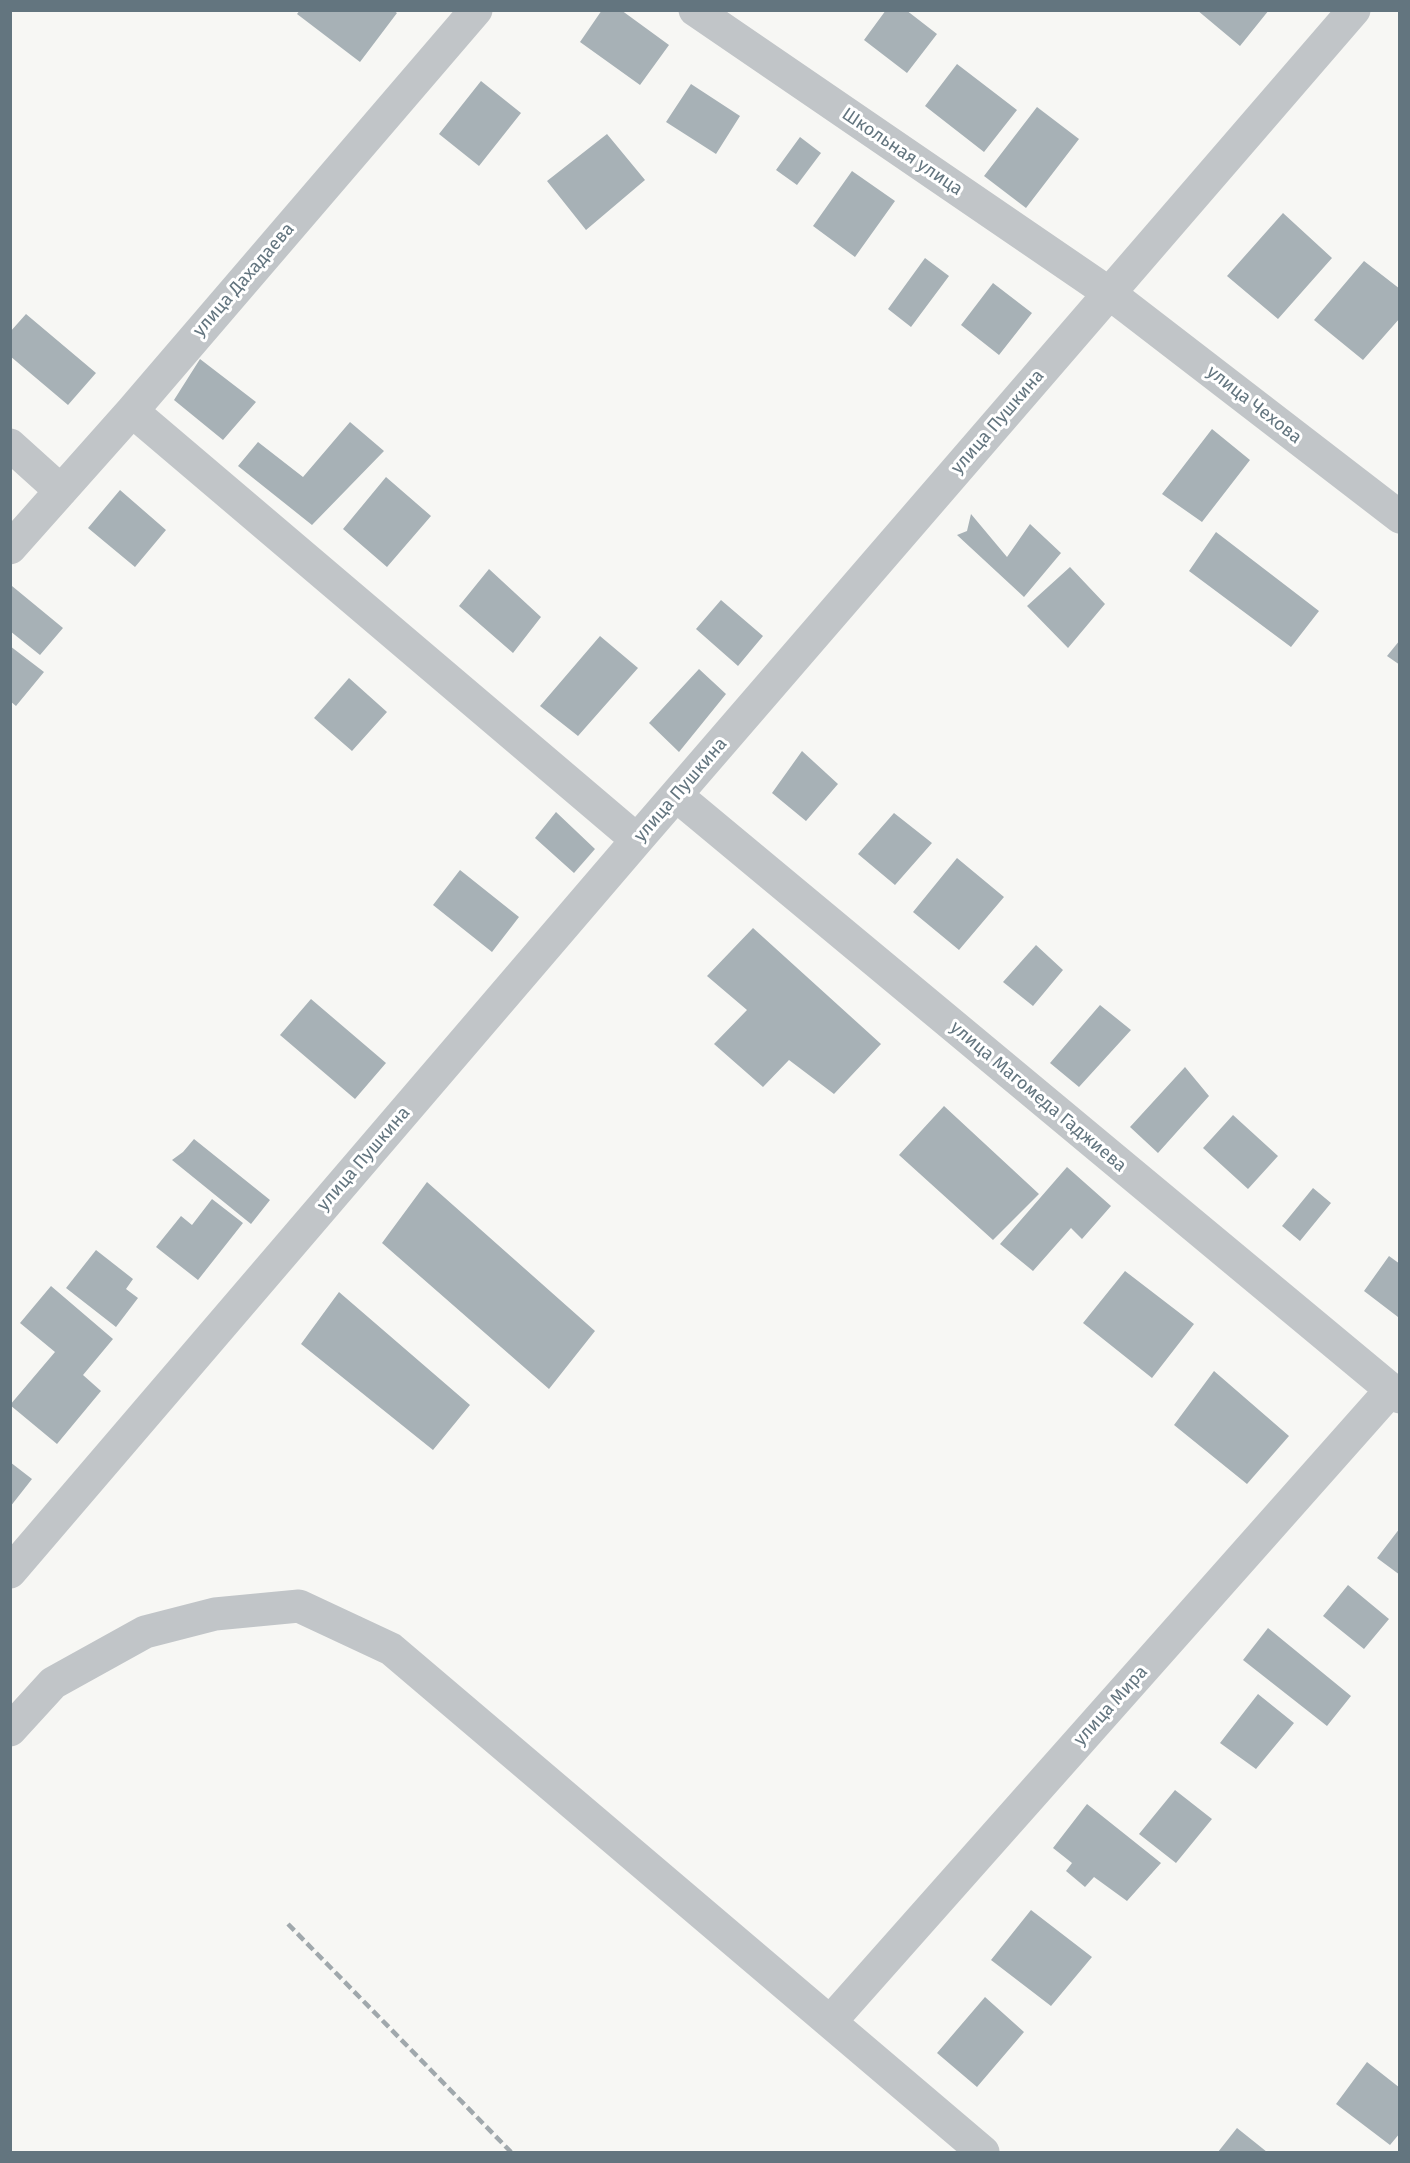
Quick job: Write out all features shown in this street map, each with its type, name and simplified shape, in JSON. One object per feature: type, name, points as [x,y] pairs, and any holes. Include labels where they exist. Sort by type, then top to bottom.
[{"type":"street","name":"улица Дахадаева","points":[[10,548],[132,411],[476,10]]},
{"type":"street","name":"Школьная улица","points":[[695,10],[1108,293]]},
{"type":"street","name":"улица Пушкина","points":[[10,1572],[637,840],[1354,10]]},
{"type":"street","name":"улица Чехова","points":[[1108,293],[1400,518]]},
{"type":"street","points":[[132,411],[637,840]]},
{"type":"street","points":[[10,446],[62,490]]},
{"type":"street","name":"улица Магомеда Гаджиева","points":[[676,796],[1395,1394]]},
{"type":"street","name":"улица Мира","points":[[830,2022],[1395,1394]]},
{"type":"street","points":[[10,1730],[53,1683],[145,1632],[215,1614],[298,1605],[391,1649],[983,2152]]},
{"type":"building","points":[[300,10],[393,10],[397,13],[360,62],[297,14]]},
{"type":"building","points":[[602,10],[621,10],[669,45],[640,85],[580,42]]},
{"type":"building","points":[[886,10],[906,10],[937,34],[907,73],[864,40]]},
{"type":"building","points":[[1197,10],[1269,10],[1240,46]]},
{"type":"building","points":[[957,64],[1017,110],[984,152],[925,106]]},
{"type":"building","points":[[481,81],[521,113],[479,166],[439,134]]},
{"type":"building","points":[[691,84],[740,116],[716,154],[666,122]]},
{"type":"building","points":[[1037,107],[1079,139],[1026,208],[984,176]]},
{"type":"building","points":[[607,134],[645,180],[586,230],[547,181]]},
{"type":"building","points":[[800,137],[821,153],[797,185],[776,170]]},
{"type":"building","points":[[852,171],[895,201],[855,257],[813,226]]},
{"type":"building","points":[[1283,213],[1332,258],[1278,319],[1227,276]]},
{"type":"building","points":[[925,258],[949,276],[911,327],[888,309]]},
{"type":"building","points":[[1364,261],[1400,289],[1400,318],[1363,360],[1314,320]]},
{"type":"building","points":[[993,283],[1032,313],[999,355],[961,325]]},
{"type":"building","points":[[26,314],[96,373],[68,405],[10,356],[10,332]]},
{"type":"building","points":[[200,359],[256,402],[223,440],[174,400]]},
{"type":"building","points":[[350,422],[384,451],[312,525],[238,466],[258,442],[303,477]]},
{"type":"building","points":[[1212,429],[1250,460],[1202,522],[1162,494]]},
{"type":"building","points":[[386,477],[431,516],[387,567],[343,529]]},
{"type":"building","points":[[120,490],[166,530],[135,567],[88,528]]},
{"type":"building","points":[[971,514],[1007,557],[1030,524],[1061,553],[1024,597],[957,535],[967,531]]},
{"type":"building","points":[[1216,532],[1319,611],[1291,647],[1189,571]]},
{"type":"building","points":[[1070,567],[1105,604],[1068,648],[1027,606]]},
{"type":"building","points":[[489,569],[541,617],[513,653],[459,606]]},
{"type":"building","points":[[12,586],[63,628],[40,655],[10,631],[10,588]]},
{"type":"building","points":[[721,600],[763,636],[738,666],[696,629]]},
{"type":"building","points":[[600,636],[638,668],[578,736],[540,706]]},
{"type":"building","points":[[1400,640],[1400,665],[1387,656]]},
{"type":"building","points":[[10,646],[44,672],[16,706],[10,701]]},
{"type":"building","points":[[699,669],[726,694],[679,752],[649,723]]},
{"type":"building","points":[[349,678],[387,712],[352,751],[314,718]]},
{"type":"building","points":[[802,751],[838,784],[806,821],[772,793]]},
{"type":"building","points":[[556,812],[595,849],[574,873],[535,838]]},
{"type":"building","points":[[894,813],[932,843],[895,885],[858,854]]},
{"type":"building","points":[[957,858],[1004,897],[959,950],[913,912]]},
{"type":"building","points":[[460,870],[519,917],[492,952],[433,905]]},
{"type":"building","points":[[753,928],[881,1044],[834,1094],[789,1060],[763,1087],[714,1044],[747,1010],[707,976]]},
{"type":"building","points":[[1036,945],[1063,970],[1033,1006],[1003,982]]},
{"type":"building","points":[[311,999],[386,1063],[355,1099],[280,1035]]},
{"type":"building","points":[[1100,1005],[1131,1030],[1079,1087],[1050,1063]]},
{"type":"building","points":[[1185,1067],[1209,1096],[1158,1153],[1130,1127]]},
{"type":"building","points":[[944,1106],[1039,1194],[993,1240],[899,1155]]},
{"type":"building","points":[[1233,1115],[1278,1156],[1248,1189],[1203,1148]]},
{"type":"building","points":[[194,1139],[270,1200],[251,1224],[172,1160],[183,1152]]},
{"type":"building","points":[[1067,1167],[1111,1206],[1082,1239],[1071,1228],[1033,1271],[1000,1244]]},
{"type":"building","points":[[427,1182],[595,1331],[549,1389],[382,1243]]},
{"type":"building","points":[[1313,1188],[1331,1203],[1300,1241],[1282,1226]]},
{"type":"building","points":[[212,1199],[243,1223],[198,1280],[156,1247],[181,1216],[192,1225]]},
{"type":"building","points":[[96,1250],[133,1279],[126,1289],[138,1298],[116,1327],[66,1288]]},
{"type":"building","points":[[1389,1256],[1400,1264],[1398,1317],[1364,1291]]},
{"type":"building","points":[[1125,1271],[1194,1324],[1152,1378],[1083,1323]]},
{"type":"building","points":[[51,1286],[113,1339],[83,1375],[101,1391],[57,1444],[10,1405],[55,1352],[20,1323]]},
{"type":"building","points":[[339,1292],[470,1405],[433,1450],[301,1344]]},
{"type":"building","points":[[1214,1371],[1289,1436],[1247,1484],[1174,1425]]},
{"type":"building","points":[[10,1462],[32,1479],[10,1507]]},
{"type":"building","points":[[1400,1528],[1400,1575],[1377,1558]]},
{"type":"building","points":[[1348,1585],[1389,1619],[1364,1649],[1323,1616]]},
{"type":"building","points":[[1268,1628],[1351,1696],[1327,1726],[1243,1660]]},
{"type":"building","points":[[1258,1694],[1294,1723],[1256,1769],[1220,1743]]},
{"type":"building","points":[[1175,1790],[1212,1819],[1176,1863],[1139,1834]]},
{"type":"building","points":[[1087,1804],[1161,1863],[1127,1901],[1094,1877],[1085,1887],[1066,1871],[1072,1863],[1053,1848]]},
{"type":"building","points":[[1031,1910],[1092,1957],[1051,2006],[991,1960]]},
{"type":"building","points":[[985,1997],[1024,2032],[977,2087],[937,2053]]},
{"type":"building","points":[[1367,2062],[1400,2088],[1400,2133],[1390,2145],[1336,2104]]},
{"type":"building","points":[[1237,2128],[1267,2152],[1218,2152]]},
{"type":"railway","points":[[288,1924],[511,2152]]}]
